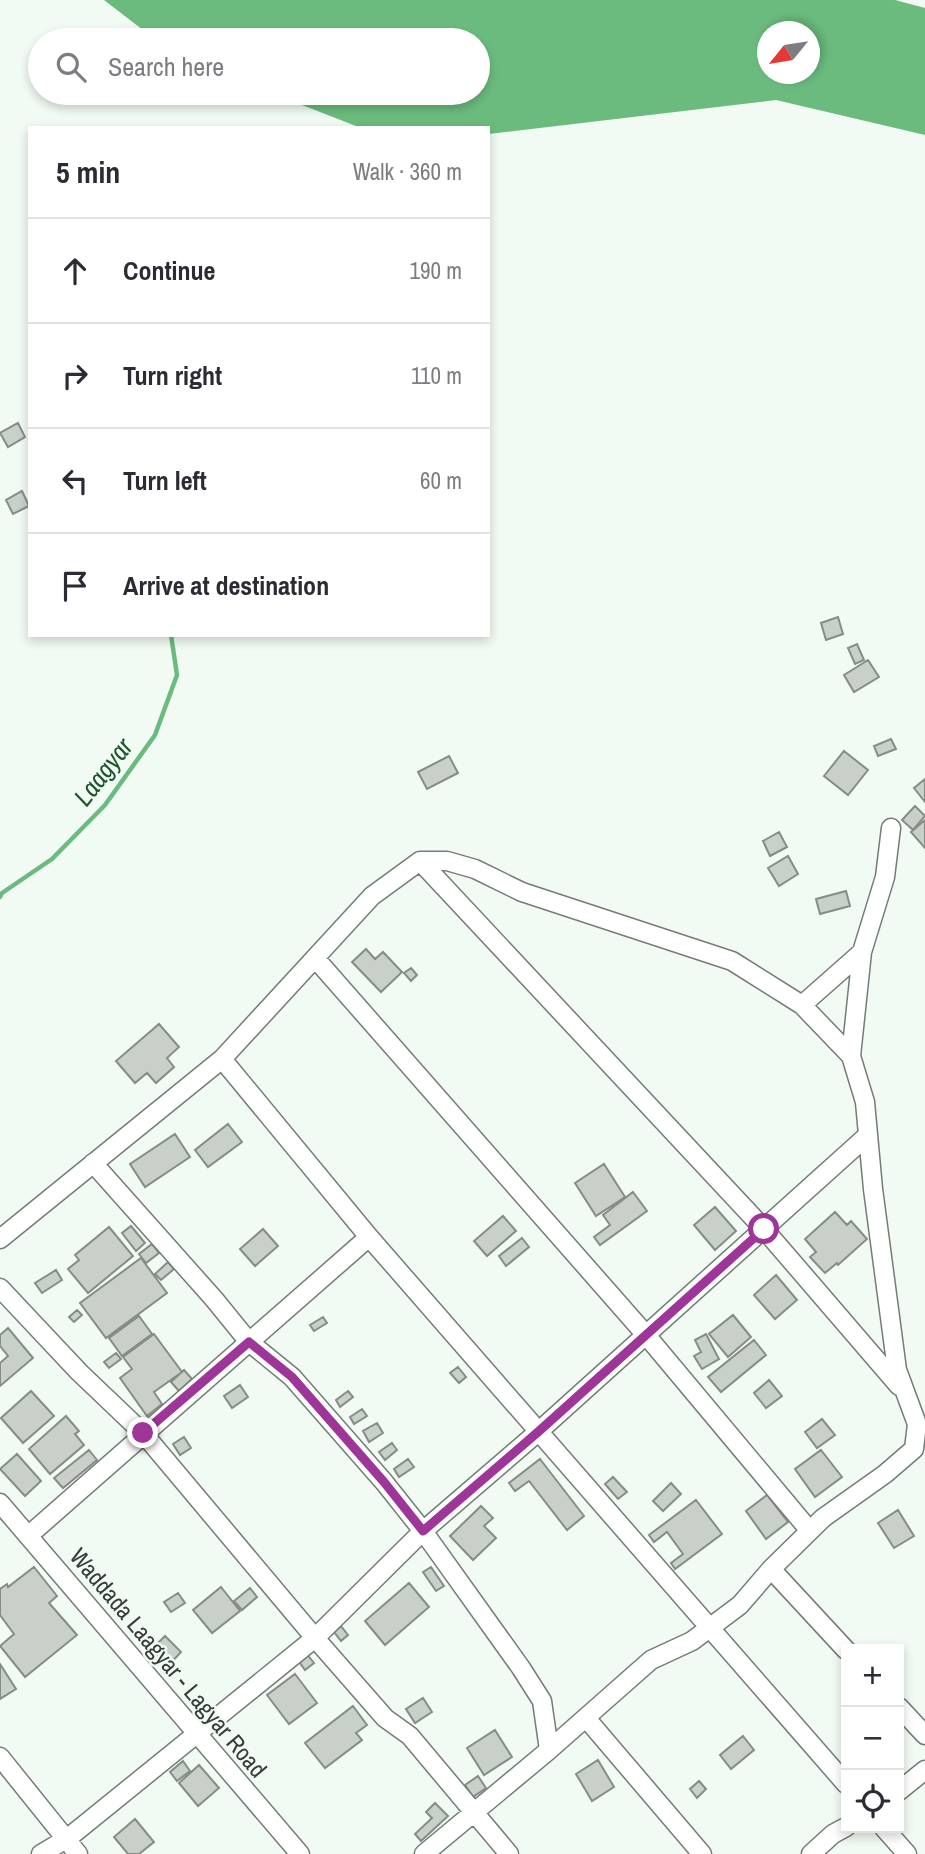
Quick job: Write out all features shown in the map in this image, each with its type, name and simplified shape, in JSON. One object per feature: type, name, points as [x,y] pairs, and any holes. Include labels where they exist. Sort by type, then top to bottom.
[{"type":"street","points":[[424,1854],[550,1750],[651,1660],[692,1641],[740,1605],[771,1569],[823,1518],[885,1474],[914,1448],[917,1424],[897,1370],[865,1102],[852,1056],[862,952],[885,877],[891,828]]},
{"type":"street","points":[[0,1239],[222,1059],[372,896],[420,861],[447,861],[475,869],[522,892],[732,961],[802,1004],[852,1056]]},
{"type":"street","points":[[420,861],[764,1229],[906,1394]]},
{"type":"street","points":[[802,1004],[862,952]]},
{"type":"street","points":[[315,958],[646,1335],[810,1531]]},
{"type":"street","points":[[222,1059],[369,1237],[841,1778]]},
{"type":"street","points":[[41,1854],[68,1838],[315,1637],[423,1531],[538,1432],[868,1135]]},
{"type":"street","points":[[93,1163],[249,1342],[292,1377],[423,1531],[542,1701],[550,1750]]},
{"type":"street","points":[[28,1536],[369,1237]]},
{"type":"street","points":[[0,1289],[79,1372],[143,1433],[385,1718],[410,1736],[509,1854]]},
{"type":"street","name":"Waddada Laagyar - Lagyar Road","points":[[0,1503],[300,1854]]},
{"type":"street","points":[[771,1569],[841,1645]]},
{"type":"street","points":[[904,1712],[925,1735]]},
{"type":"street","points":[[586,1717],[702,1854]]},
{"type":"street","points":[[0,1757],[68,1838],[78,1854]]},
{"type":"street","points":[[904,1787],[925,1770]]},
{"type":"street","points":[[811,1854],[841,1830]]},
{"type":"street","points":[[888,1833],[907,1854]]},
{"type":"shaded area","points":[[104,0],[895,0],[925,8],[925,135],[776,100],[490,134],[490,126],[356,126],[302,105],[490,105],[490,28],[140,28]]},
{"type":"building","points":[[18,423],[25,437],[8,447],[0,433]]},
{"type":"building","points":[[22,491],[28,506],[13,514],[6,500]]},
{"type":"building","points":[[838,617],[843,634],[826,640],[821,623]]},
{"type":"building","points":[[857,644],[864,660],[855,664],[848,648]]},
{"type":"building","points":[[868,660],[879,677],[854,692],[844,675]]},
{"type":"building","points":[[891,739],[896,749],[878,756],[874,746]]},
{"type":"building","points":[[844,751],[868,770],[848,795],[824,776]]},
{"type":"building","points":[[449,756],[458,773],[427,789],[418,772]]},
{"type":"building","points":[[925,779],[925,802],[914,788]]},
{"type":"building","points":[[915,806],[925,816],[913,830],[902,820]]},
{"type":"building","points":[[925,820],[925,848],[911,832]]},
{"type":"building","points":[[779,832],[787,847],[770,856],[763,841]]},
{"type":"building","points":[[788,856],[798,874],[779,886],[768,868]]},
{"type":"building","points":[[846,891],[850,906],[820,914],[816,899]]},
{"type":"building","points":[[366,949],[375,959],[383,952],[402,972],[381,992],[352,962]]},
{"type":"building","points":[[411,968],[417,975],[411,981],[404,973]]},
{"type":"building","points":[[159,1024],[179,1047],[167,1058],[174,1067],[156,1083],[147,1073],[135,1083],[116,1061]]},
{"type":"building","points":[[228,1124],[242,1142],[208,1167],[195,1150]]},
{"type":"building","points":[[175,1134],[190,1157],[145,1187],[130,1164]]},
{"type":"building","points":[[604,1164],[625,1197],[596,1216],[575,1183]]},
{"type":"building","points":[[633,1192],[647,1211],[600,1245],[594,1237],[610,1225],[603,1215]]},
{"type":"building","points":[[715,1207],[736,1231],[715,1250],[694,1225]]},
{"type":"building","points":[[835,1212],[847,1225],[851,1221],[867,1239],[825,1273],[810,1257],[816,1252],[805,1239]]},
{"type":"building","points":[[503,1216],[516,1231],[487,1256],[474,1241]]},
{"type":"building","points":[[131,1226],[145,1243],[136,1251],[122,1233]]},
{"type":"building","points":[[109,1227],[133,1256],[88,1293],[68,1269],[79,1260],[75,1255]]},
{"type":"building","points":[[263,1229],[278,1246],[255,1266],[240,1249]]},
{"type":"building","points":[[522,1238],[529,1247],[506,1266],[499,1256]]},
{"type":"building","points":[[152,1244],[159,1253],[146,1263],[139,1254]]},
{"type":"building","points":[[141,1258],[167,1293],[106,1338],[80,1303]]},
{"type":"building","points":[[168,1262],[174,1269],[161,1280],[155,1274]]},
{"type":"building","points":[[56,1270],[62,1280],[42,1293],[35,1283]]},
{"type":"building","points":[[776,1275],[797,1300],[775,1319],[754,1295]]},
{"type":"building","points":[[77,1310],[82,1315],[74,1322],[69,1317]]},
{"type":"building","points":[[733,1315],[751,1337],[728,1357],[709,1334]]},
{"type":"building","points":[[139,1316],[152,1334],[122,1356],[109,1338]]},
{"type":"building","points":[[323,1317],[327,1323],[314,1331],[310,1325]]},
{"type":"building","points":[[8,1328],[33,1358],[0,1386],[0,1363],[8,1356],[0,1346],[0,1335]]},
{"type":"building","points":[[154,1334],[182,1372],[154,1392],[162,1404],[147,1416],[120,1378],[132,1369],[123,1357]]},
{"type":"building","points":[[706,1334],[719,1359],[702,1369],[694,1356],[701,1352],[695,1340]]},
{"type":"building","points":[[754,1340],[766,1355],[721,1392],[708,1377]]},
{"type":"building","points":[[116,1353],[121,1359],[109,1368],[104,1362]]},
{"type":"building","points":[[458,1367],[466,1377],[459,1383],[450,1373]]},
{"type":"building","points":[[184,1370],[192,1379],[179,1391],[171,1382]]},
{"type":"building","points":[[769,1380],[782,1396],[766,1408],[754,1393]]},
{"type":"building","points":[[240,1385],[248,1397],[232,1408],[224,1396]]},
{"type":"building","points":[[31,1391],[54,1416],[23,1443],[1,1418]]},
{"type":"building","points":[[348,1391],[353,1397],[340,1407],[336,1400]]},
{"type":"building","points":[[362,1409],[367,1416],[354,1424],[350,1417]]},
{"type":"building","points":[[66,1416],[79,1431],[75,1434],[84,1445],[50,1474],[29,1449]]},
{"type":"building","points":[[822,1419],[835,1435],[817,1448],[805,1432]]},
{"type":"building","points":[[377,1423],[383,1433],[369,1442],[363,1431]]},
{"type":"building","points":[[184,1437],[191,1448],[180,1455],[173,1444]]},
{"type":"building","points":[[392,1443],[397,1450],[385,1460],[379,1452]]},
{"type":"building","points":[[89,1450],[97,1460],[63,1488],[54,1478]]},
{"type":"building","points":[[821,1450],[842,1477],[815,1497],[795,1469]]},
{"type":"building","points":[[17,1454],[41,1481],[25,1496],[0,1469]]},
{"type":"building","points":[[408,1459],[414,1467],[399,1477],[394,1469]]},
{"type":"building","points":[[540,1459],[584,1516],[567,1530],[529,1481],[515,1491],[509,1483]]},
{"type":"building","points":[[613,1477],[627,1492],[618,1499],[605,1484]]},
{"type":"building","points":[[671,1483],[681,1494],[663,1511],[653,1501]]},
{"type":"building","points":[[767,1495],[788,1522],[766,1539],[746,1511]]},
{"type":"building","points":[[696,1500],[722,1534],[675,1569],[671,1563],[683,1554],[667,1532],[654,1542],[649,1535]]},
{"type":"building","points":[[481,1506],[493,1518],[484,1526],[496,1538],[473,1560],[450,1536]]},
{"type":"building","points":[[898,1510],[914,1536],[894,1548],[878,1523]]},
{"type":"building","points":[[34,1567],[57,1596],[49,1603],[77,1635],[25,1677],[0,1646],[14,1634],[0,1615],[0,1589],[7,1584],[8,1587]]},
{"type":"building","points":[[431,1567],[444,1586],[436,1591],[423,1572]]},
{"type":"building","points":[[409,1583],[429,1607],[385,1645],[365,1621]]},
{"type":"building","points":[[221,1587],[240,1611],[212,1633],[193,1610]]},
{"type":"building","points":[[250,1588],[257,1597],[242,1610],[234,1601]]},
{"type":"building","points":[[178,1593],[185,1603],[171,1612],[164,1602]]},
{"type":"building","points":[[120,1599],[126,1606],[116,1615],[110,1608]]},
{"type":"building","points":[[341,1626],[348,1635],[341,1641],[334,1632]]},
{"type":"building","points":[[165,1636],[181,1652],[168,1666],[151,1650]]},
{"type":"building","points":[[306,1653],[314,1663],[305,1670],[297,1659]]},
{"type":"building","points":[[0,1664],[16,1689],[0,1699]]},
{"type":"building","points":[[295,1674],[317,1703],[289,1724],[267,1695]]},
{"type":"building","points":[[423,1698],[432,1712],[415,1723],[406,1709]]},
{"type":"building","points":[[353,1706],[367,1725],[356,1733],[362,1740],[325,1768],[305,1743]]},
{"type":"building","points":[[495,1730],[512,1757],[484,1775],[467,1748]]},
{"type":"building","points":[[743,1736],[754,1750],[731,1769],[720,1755]]},
{"type":"building","points":[[598,1760],[614,1787],[592,1801],[576,1774]]},
{"type":"building","points":[[183,1761],[190,1771],[177,1781],[170,1772]]},
{"type":"building","points":[[199,1765],[219,1788],[198,1806],[179,1783]]},
{"type":"building","points":[[478,1776],[486,1788],[473,1797],[465,1785]]},
{"type":"building","points":[[699,1781],[706,1789],[697,1798],[690,1789]]},
{"type":"building","points":[[435,1803],[448,1816],[421,1841],[415,1834],[432,1818],[426,1812]]},
{"type":"building","points":[[135,1819],[154,1842],[139,1854],[128,1854],[114,1837]]},
{"type":"waterway","name":"Laagyar","points":[[0,897],[52,859],[105,805],[155,735],[177,675],[171,637]]},
{"type":"route","points":[[143,1433],[249,1342],[292,1377],[423,1531],[538,1432],[764,1229]]}]
